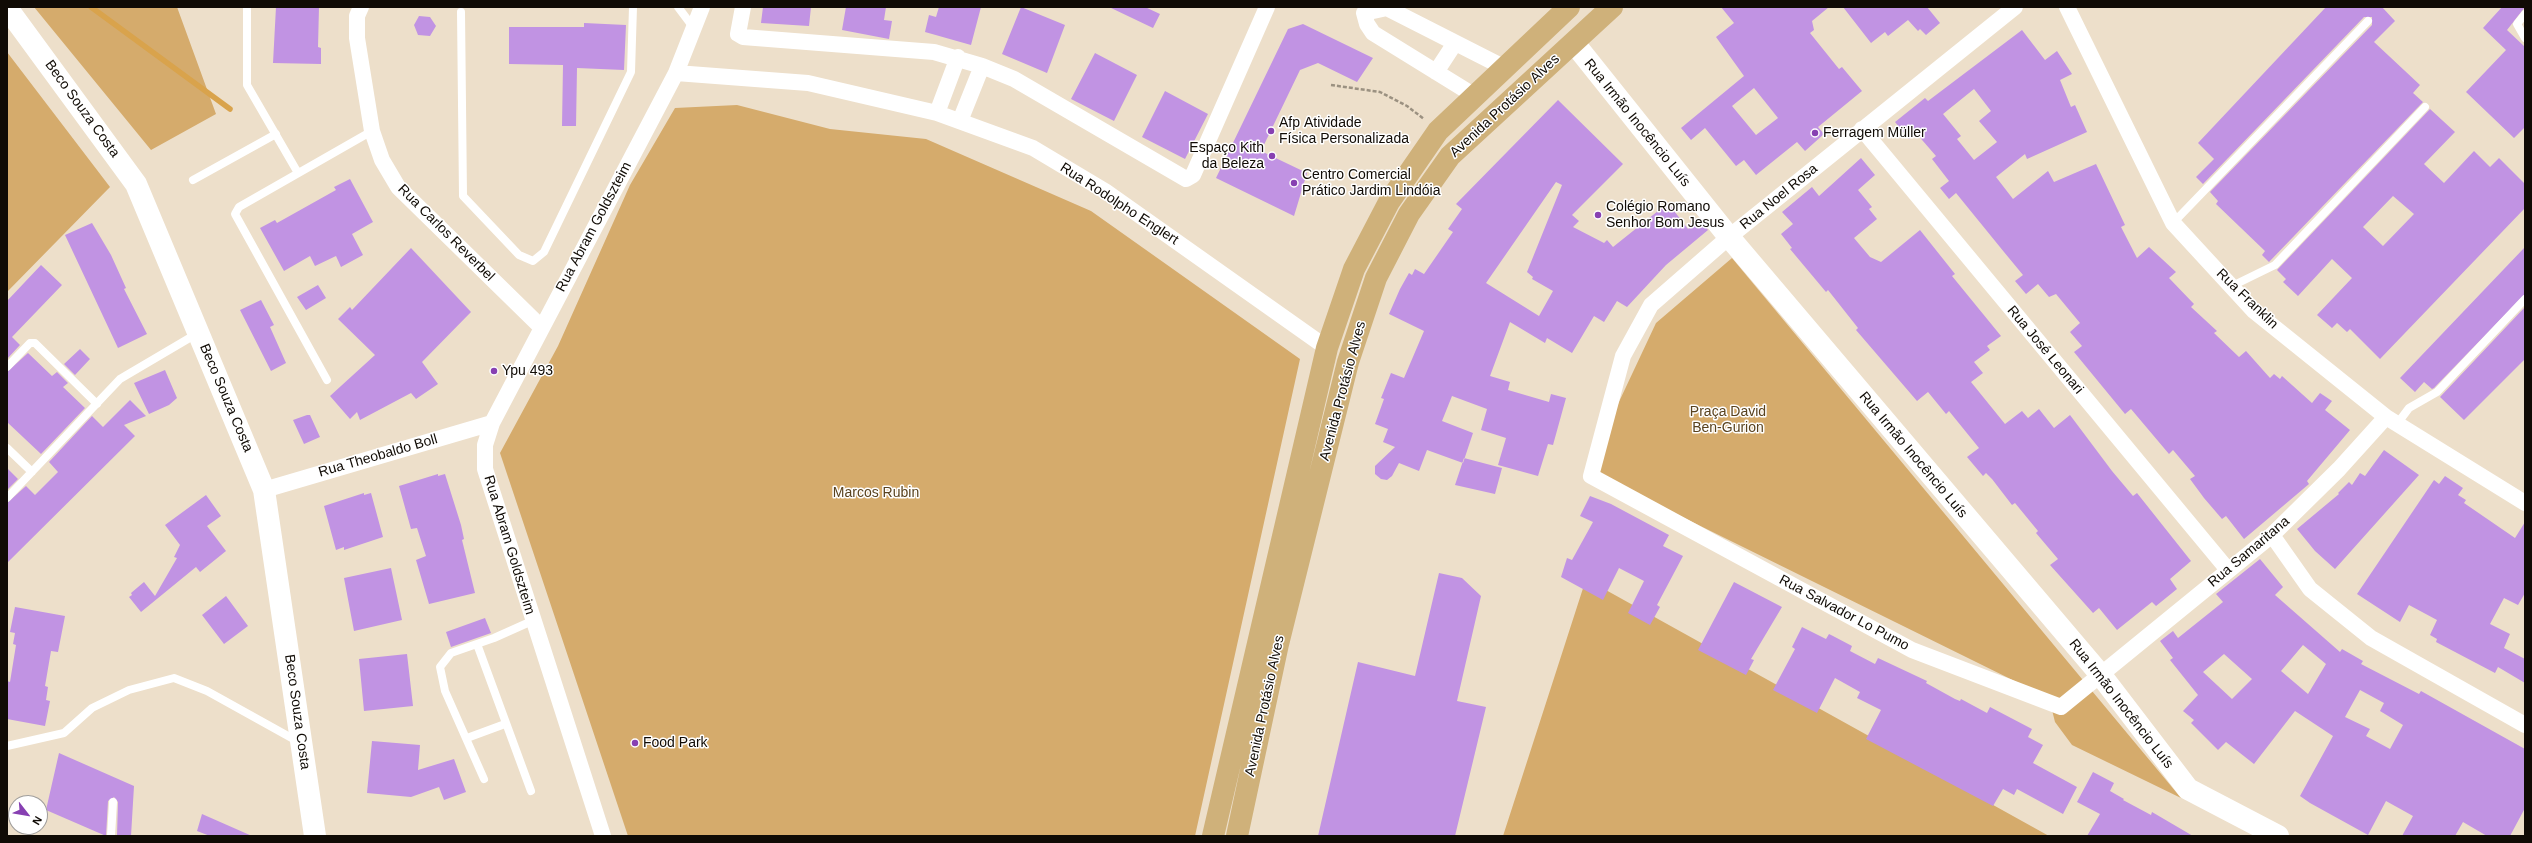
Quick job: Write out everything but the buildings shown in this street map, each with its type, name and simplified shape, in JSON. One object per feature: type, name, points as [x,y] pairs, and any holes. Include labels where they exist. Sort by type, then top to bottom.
[{"type":"main road","name":"Avenida Protásio Alves","points":[[1213,836],[1327,348],[1354,269],[1389,202],[1438,131],[1569,7]]},
{"type":"main road","name":"Avenida Protásio Alves","points":[[1237,836],[1278,644],[1344,377],[1376,278],[1409,214],[1450,156],[1612,7]]},
{"type":"street","name":"Rua Carlos Reverbel","points":[[361,7],[357,16],[357,38],[372,131],[382,160],[398,186],[541,327]]},
{"type":"street","name":"Rua Abram Goldszteim","points":[[602,836],[532,621],[485,469],[485,445],[492,423],[541,327],[676,73],[702,7]]},
{"type":"street","points":[[743,7],[738,31],[741,37],[934,52],[958,57],[982,66],[1014,80],[1186,180],[1193,175],[1267,7]]},
{"type":"street","name":"Rua Noel Rosa","points":[[1591,476],[1623,356],[1651,305],[1729,238],[1862,129],[2015,7]]},
{"type":"street","name":"Rua Franklin","points":[[2067,7],[2173,223],[2254,311],[2391,421],[2525,503]]},
{"type":"street","name":"Beco Souza Costa","points":[[7,8],[136,184],[264,490],[315,836]]},
{"type":"street","points":[[1475,96],[1373,32],[1358,10],[1387,8],[1505,68]]},
{"type":"street","points":[[1436,72],[1455,43]]},
{"type":"street","name":"Rua Irmão Inocêncio Luís","points":[[1574,43],[1729,238],[2100,674],[2188,789],[2278,836]]},
{"type":"street","points":[[937,113],[958,57]]},
{"type":"street","points":[[960,121],[982,66]]},
{"type":"street","name":"Rua Rodolpho Englert","points":[[676,73],[808,83],[937,113],[1033,148],[1105,191],[1327,348]]},
{"type":"street","name":"Rua José Leonari","points":[[1862,129],[2228,570]]},
{"type":"street","name":"Rua Samaritana","points":[[2100,674],[2272,535],[2339,469],[2391,421]]},
{"type":"street","name":"Rua Theobaldo Boll","points":[[264,490],[492,423]]},
{"type":"street","name":"Rua Salvador Lo Pumo","points":[[1591,476],[1905,646],[1934,658],[2061,707],[2100,674]]},
{"type":"street","points":[[2272,535],[2310,589],[2371,638],[2525,725]]},
{"type":"lane","points":[[247,7],[247,85],[298,173]]},
{"type":"lane","points":[[461,12],[464,196],[519,256],[533,261],[544,252],[631,72],[633,7]]},
{"type":"lane","points":[[678,7],[693,27]]},
{"type":"lane","points":[[2525,14],[2517,24],[2518,30],[2525,38]]},
{"type":"lane","points":[[2173,223],[2368,20]]},
{"type":"lane","points":[[2232,286],[2275,265],[2426,107]]},
{"type":"lane","points":[[327,380],[235,214],[239,207],[372,131]]},
{"type":"lane","points":[[194,180],[276,134]]},
{"type":"lane","points":[[2391,421],[2409,408],[2437,392],[2525,299]]},
{"type":"lane","points":[[7,498],[120,378],[198,332]]},
{"type":"lane","points":[[7,367],[30,343],[35,343],[97,404]]},
{"type":"lane","points":[[7,448],[32,472]]},
{"type":"lane","points":[[484,779],[467,738],[445,692],[440,667],[451,653],[532,621]]},
{"type":"lane","points":[[477,644],[505,724],[532,791]]},
{"type":"lane","points":[[7,746],[64,733],[92,708],[129,690],[174,678],[207,691],[302,744]]},
{"type":"lane","points":[[467,738],[505,724]]},
{"type":"lane","points":[[112,836],[113,802]]},
{"type":"path","points":[[1331,85],[1380,92],[1407,106],[1438,131]]},
{"type":"green space","points":[[34,7],[177,7],[216,114],[151,150]]},
{"type":"green space","points":[[7,52],[110,187],[7,292]]},
{"type":"green space","name":"Marcos Rubin","points":[[737,105],[830,129],[926,139],[1091,211],[1300,359],[1195,836],[628,836],[500,453],[558,346],[630,185],[675,108]]},
{"type":"green space","name":"Praça David Ben-Gurion","points":[[1732,258],[2181,798],[2072,745],[2055,722],[2049,698],[1587,470],[1656,323]]},
{"type":"green space","points":[[1586,579],[2049,836],[1503,836]]},
{"type":"waterway","points":[[91,7],[230,109]]},
{"type":"place","name":"Afp Atividade Física Personalizada","points":[[1271,131]]},
{"type":"place","name":"Ferragem Müller","points":[[1815,133]]},
{"type":"place","name":"Espaço Kith da Beleza","points":[[1272,156]]},
{"type":"place","name":"Centro Comercial Prático Jardim Lindóia","points":[[1294,183]]},
{"type":"place","name":"Colégio Romano Senhor Bom Jesus","points":[[1598,215]]},
{"type":"place","name":"Ypu 493","points":[[494,371]]},
{"type":"place","name":"Food Park","points":[[635,743]]}]
